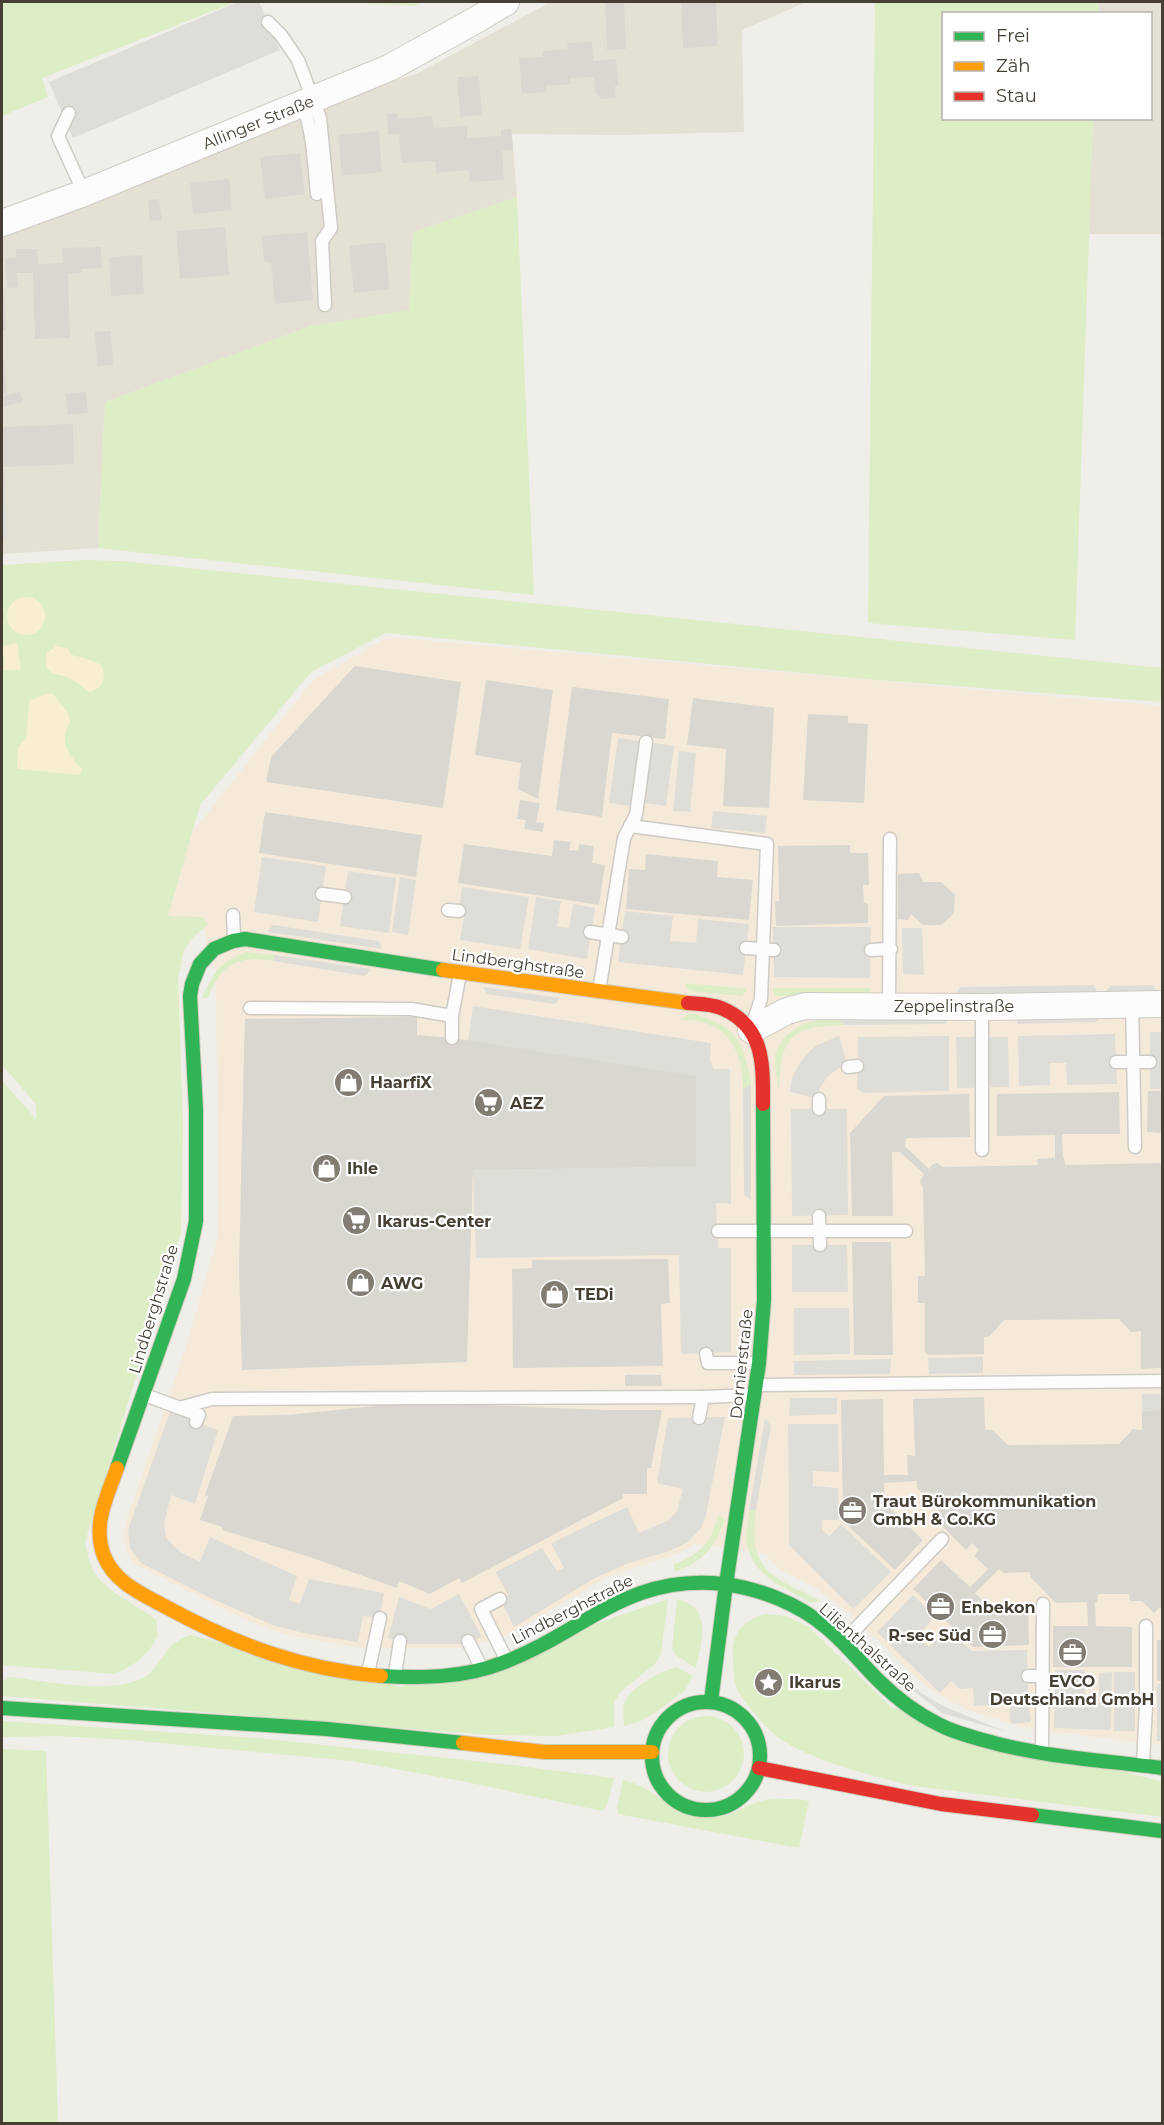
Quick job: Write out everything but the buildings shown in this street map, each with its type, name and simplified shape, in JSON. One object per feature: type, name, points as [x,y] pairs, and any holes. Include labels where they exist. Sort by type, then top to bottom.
[{"type":"street","name":"Allinger Straße","points":[[2,223],[84,193],[389,68],[506,2]]},
{"type":"street","name":"Lindberghstraße","points":[[726,1584],[694,1582],[646,1589],[619,1600],[532,1650],[482,1670],[421,1677],[368,1674],[297,1662],[260,1651],[179,1614],[126,1585],[112,1573],[104,1558],[99,1536],[99,1520],[184,1279],[196,1221],[196,1110],[190,996],[192,981],[209,952],[221,944],[245,939],[599,992],[719,1007],[742,1020],[751,1030]]},
{"type":"street","name":"Zeppelinstraße","points":[[751,1030],[787,1011],[805,1006],[982,1007],[1162,1004]]},
{"type":"street","name":"Dornierstraße","points":[[711,1701],[726,1584],[756,1390],[764,1300],[763,1064],[759,1046],[751,1030]]},
{"type":"street","name":"Lilienthalstraße","points":[[726,1584],[793,1604],[822,1624],[906,1705],[943,1727],[995,1744],[1042,1755],[1162,1767]]},
{"type":"street","points":[[711,1701],[728,1706],[741,1714],[751,1725],[760,1753],[759,1768],[752,1785],[740,1798],[725,1807],[707,1810],[690,1808],[674,1799],[661,1786],[654,1770],[652,1752],[655,1738],[662,1725],[672,1714],[684,1706],[711,1701]]},
{"type":"street","points":[[2,1708],[327,1728],[544,1752],[652,1752]]},
{"type":"street","points":[[759,1768],[941,1804],[1162,1831]]},
{"type":"lane","points":[[268,22],[281,35],[298,60],[308,102],[317,194]]},
{"type":"lane","points":[[308,102],[320,118],[331,228],[322,241],[325,305]]},
{"type":"lane","points":[[69,113],[58,136],[84,193]]},
{"type":"lane","points":[[599,992],[624,838],[636,815],[646,742]]},
{"type":"lane","points":[[630,826],[767,844],[768,950],[761,999],[751,1030]]},
{"type":"lane","points":[[889,1006],[890,839]]},
{"type":"lane","points":[[322,894],[345,897]]},
{"type":"lane","points":[[233,915],[235,940]]},
{"type":"lane","points":[[590,932],[622,937]]},
{"type":"lane","points":[[746,948],[768,950]]},
{"type":"lane","points":[[871,950],[891,950]]},
{"type":"lane","points":[[452,1038],[452,1016],[460,971]]},
{"type":"lane","points":[[1132,1004],[1135,1147]]},
{"type":"lane","points":[[982,1007],[982,1150]]},
{"type":"lane","points":[[250,1008],[411,1009],[452,1016]]},
{"type":"lane","points":[[1116,1062],[1150,1062]]},
{"type":"lane","points":[[819,1216],[820,1245]]},
{"type":"lane","points":[[718,1231],[906,1231]]},
{"type":"lane","points":[[705,1354],[708,1363],[759,1363]]},
{"type":"lane","points":[[179,1408],[212,1399],[703,1396],[756,1390],[1162,1381]]},
{"type":"lane","points":[[144,1395],[198,1415],[196,1422]]},
{"type":"lane","points":[[699,1418],[703,1396]]},
{"type":"lane","points":[[843,1643],[942,1539]]},
{"type":"lane","points":[[500,1599],[481,1609],[507,1660]]},
{"type":"lane","points":[[1042,1755],[1048,1700],[1042,1676],[1043,1604]]},
{"type":"lane","points":[[368,1674],[380,1618]]},
{"type":"lane","points":[[1142,1765],[1146,1706],[1146,1626]]},
{"type":"lane","points":[[394,1676],[400,1641]]},
{"type":"lane","points":[[468,1641],[482,1670]]},
{"type":"lane","points":[[1028,1676],[1042,1676]]},
{"type":"shaded area","points":[[238,2],[259,2],[280,50],[73,138],[49,82]]},
{"type":"shaded area","points":[[551,2],[806,2],[742,30],[744,132],[621,135],[512,134],[517,197],[413,232],[410,310],[311,326],[105,402],[98,548],[2,554],[2,222],[312,105],[416,74]]},
{"type":"shaded area","points":[[1098,2],[1162,2],[1162,234],[1088,234],[1093,120],[1152,120],[1152,12],[1098,12]]},
{"type":"shaded area","points":[[2,489],[5,489],[7,539],[2,540]]},
{"type":"shaded area","points":[[388,637],[1162,706],[1162,1745],[1030,1729],[967,1710],[929,1689],[848,1612],[817,1589],[778,1568],[765,1554],[695,1544],[680,1553],[607,1577],[505,1636],[465,1648],[360,1648],[288,1635],[244,1619],[137,1565],[127,1553],[123,1537],[125,1524],[186,1347],[217,1239],[216,970],[209,952],[202,918],[168,916],[191,834],[313,680]]},
{"type":"shaded area","points":[[618,738],[674,746],[666,806],[638,802],[637,807],[609,803]]},
{"type":"shaded area","points":[[679,751],[696,753],[690,812],[673,811]]},
{"type":"shaded area","points":[[713,811],[767,816],[765,833],[711,828]]},
{"type":"shaded area","points":[[262,857],[326,866],[318,922],[254,912]]},
{"type":"shaded area","points":[[348,871],[396,878],[389,933],[340,926]]},
{"type":"shaded area","points":[[400,877],[416,880],[408,935],[392,932]]},
{"type":"shaded area","points":[[462,887],[529,897],[520,949],[460,940],[465,913],[459,911]]},
{"type":"shaded area","points":[[536,897],[561,901],[557,927],[569,928],[573,904],[595,908],[587,959],[528,949]]},
{"type":"shaded area","points":[[625,911],[673,916],[670,941],[696,943],[698,919],[749,924],[743,975],[618,962]]},
{"type":"shaded area","points":[[273,925],[379,941],[382,949],[267,932]]},
{"type":"shaded area","points":[[773,927],[871,927],[870,978],[774,977]]},
{"type":"shaded area","points":[[902,928],[922,928],[924,975],[903,974]]},
{"type":"shaded area","points":[[275,955],[371,969],[365,976],[273,961]]},
{"type":"shaded area","points":[[1094,985],[1098,993],[956,994],[960,987]]},
{"type":"shaded area","points":[[1153,985],[1158,993],[1105,993],[1110,986]]},
{"type":"shaded area","points":[[483,987],[560,998],[555,1004],[487,994]]},
{"type":"shaded area","points":[[473,1006],[711,1043],[710,1060],[714,1069],[730,1069],[731,1204],[716,1203],[718,1248],[731,1248],[731,1352],[681,1354],[679,1255],[476,1258],[473,1170],[241,1175],[245,1019],[417,1017],[417,1035],[468,1041]]},
{"type":"shaded area","points":[[1100,1015],[1096,1022],[1018,1024],[1013,1016]]},
{"type":"shaded area","points":[[950,1017],[945,1024],[844,1025],[836,1018]]},
{"type":"shaded area","points":[[1150,1032],[1162,1032],[1162,1089],[1150,1089]]},
{"type":"shaded area","points":[[1115,1034],[1117,1084],[1067,1085],[1066,1063],[1050,1063],[1050,1085],[1019,1086],[1018,1036]]},
{"type":"shaded area","points":[[839,1036],[848,1067],[840,1067],[827,1077],[819,1090],[819,1099],[790,1092],[792,1078],[801,1061],[815,1046]]},
{"type":"shaded area","points":[[949,1036],[949,1091],[863,1093],[857,1088],[858,1037]]},
{"type":"shaded area","points":[[956,1037],[1008,1037],[1009,1087],[957,1088]]},
{"type":"shaded area","points":[[751,1084],[751,1200],[744,1195],[743,1090]]},
{"type":"shaded area","points":[[791,1109],[847,1109],[848,1215],[792,1216]]},
{"type":"shaded area","points":[[792,1245],[847,1245],[848,1292],[792,1292]]},
{"type":"shaded area","points":[[794,1308],[849,1308],[850,1354],[794,1355]]},
{"type":"shaded area","points":[[983,1357],[983,1373],[929,1374],[928,1358]]},
{"type":"shaded area","points":[[891,1359],[890,1374],[794,1375],[794,1361]]},
{"type":"shaded area","points":[[1142,1394],[1162,1394],[1162,1410],[1142,1411]]},
{"type":"shaded area","points":[[790,1398],[837,1398],[837,1414],[789,1416]]},
{"type":"shaded area","points":[[170,1412],[218,1430],[195,1504],[171,1495],[164,1524],[166,1538],[179,1551],[200,1562],[210,1537],[297,1576],[289,1600],[300,1604],[309,1579],[384,1593],[380,1618],[363,1616],[358,1642],[275,1626],[210,1598],[141,1563],[130,1548],[128,1530]]},
{"type":"shaded area","points":[[725,1417],[706,1515],[701,1528],[688,1542],[595,1578],[514,1627],[500,1599],[508,1595],[496,1572],[542,1548],[557,1571],[564,1568],[551,1543],[627,1507],[639,1533],[669,1520],[677,1511],[683,1489],[657,1483],[668,1418]]},
{"type":"shaded area","points":[[765,1418],[771,1426],[756,1509],[749,1511]]},
{"type":"shaded area","points":[[788,1424],[838,1424],[839,1472],[813,1471],[813,1486],[838,1488],[839,1520],[822,1520],[822,1530],[829,1536],[841,1524],[891,1572],[853,1609],[789,1545]]},
{"type":"shaded area","points":[[459,1594],[482,1637],[462,1644],[409,1644],[388,1638],[399,1597],[431,1609]]},
{"type":"shaded area","points":[[913,1595],[935,1616],[918,1636],[929,1647],[946,1628],[972,1651],[1027,1650],[1028,1702],[974,1706],[973,1688],[960,1689],[951,1681],[940,1693],[877,1632]]},
{"type":"shaded area","points":[[883,1658],[921,1693],[945,1707],[1007,1732],[942,1713],[874,1660]]},
{"type":"shaded area","points":[[1055,1670],[1085,1670],[1085,1702],[1099,1703],[1099,1673],[1112,1672],[1111,1730],[1054,1728]]},
{"type":"shaded area","points":[[1114,1672],[1135,1672],[1135,1731],[1114,1731]]},
{"type":"shaded area","points":[[1157,1684],[1162,1684],[1162,1741],[1157,1741]]},
{"type":"shaded area","points":[[1029,1705],[1031,1722],[1011,1724],[1009,1706]]},
{"type":"green space","points":[[2,2],[236,2],[42,78],[48,97],[2,116]]},
{"type":"green space","points":[[343,2],[422,2],[414,6]]},
{"type":"green space","points":[[875,2],[1098,2],[1098,12],[942,12],[942,120],[1093,120],[1075,640],[868,623]]},
{"type":"green space","points":[[517,197],[534,595],[98,548],[105,402],[311,326],[409,310],[413,232]]},
{"type":"green space","points":[[85,560],[121,561],[1162,668],[1162,702],[866,679],[386,633],[311,672],[200,805],[168,916],[202,917],[208,925],[192,938],[184,950],[178,979],[183,1127],[181,1232],[85,1542],[90,1564],[97,1577],[156,1620],[158,1636],[145,1655],[115,1674],[2,1665],[2,1081],[36,1119],[36,1104],[2,1065],[2,565]]},
{"type":"green space","points":[[245,952],[275,955],[273,961],[250,959],[232,964],[218,977],[208,998],[202,998],[218,970],[228,961]]},
{"type":"green space","points":[[685,983],[747,989],[742,996],[689,991]]},
{"type":"green space","points":[[772,988],[872,988],[868,996],[776,996]]},
{"type":"green space","points":[[690,1013],[718,1023],[735,1036],[745,1055],[751,1084],[743,1090],[742,1069],[730,1041],[715,1027],[696,1021],[681,1020]]},
{"type":"green space","points":[[823,1018],[836,1018],[844,1025],[811,1029],[792,1038],[782,1058],[779,1091],[775,1058],[781,1042],[799,1027]]},
{"type":"green space","points":[[756,1509],[754,1530],[756,1547],[767,1569],[789,1585],[821,1601],[811,1603],[774,1582],[758,1568],[748,1549],[747,1540],[749,1511]]},
{"type":"green space","points":[[718,1515],[725,1520],[712,1546],[694,1563],[675,1572],[673,1565],[690,1557],[708,1541]]},
{"type":"green space","points":[[668,1599],[661,1654],[655,1664],[620,1692],[614,1703],[614,1727],[556,1736],[489,1735],[2,1696],[2,1682],[10,1677],[59,1684],[96,1686],[130,1683],[149,1674],[174,1644],[190,1635],[400,1687]]},
{"type":"green space","points":[[677,1599],[688,1603],[696,1610],[700,1618],[702,1637],[696,1668],[672,1650]]},
{"type":"green space","points":[[765,1614],[785,1616],[808,1626],[891,1707],[1162,1782],[1162,1817],[913,1786],[843,1767],[792,1746],[779,1738],[763,1723],[752,1711],[736,1685],[734,1641],[745,1624]]},
{"type":"green space","points":[[677,1667],[693,1676],[685,1690],[639,1722],[624,1726],[624,1707],[628,1696],[648,1680]]},
{"type":"green space","points":[[706,1716],[721,1719],[733,1727],[741,1739],[744,1754],[741,1769],[733,1781],[721,1789],[706,1792],[691,1789],[679,1781],[671,1769],[668,1754],[671,1739],[679,1727],[691,1719]]},
{"type":"green space","points":[[2,1721],[257,1738],[614,1778],[607,1805],[603,1811],[352,1761],[130,1740],[57,1736],[2,1737]]},
{"type":"green space","points":[[2,1749],[46,1751],[58,2123],[2,2123]]},
{"type":"green space","points":[[623,1780],[647,1789],[675,1808],[696,1817],[723,1816],[770,1799],[809,1801],[799,1848],[618,1814]]},
{"type":"sand","points":[[26,597],[39,603],[45,616],[39,629],[26,635],[13,629],[7,616],[13,603]]},
{"type":"sand","points":[[17,643],[21,669],[5,671],[2,646]]},
{"type":"sand","points":[[56,646],[67,648],[72,655],[101,665],[104,678],[101,685],[90,692],[72,679],[50,672],[46,665],[47,653]]},
{"type":"sand","points":[[45,694],[53,694],[68,712],[70,721],[65,742],[82,770],[79,775],[17,769],[18,747],[26,738],[29,701]]},
{"type":"traffic: fast","points":[[117,1468],[184,1279],[196,1221],[196,1110],[190,996],[200,964],[214,949],[245,939],[443,970]]},
{"type":"traffic: fast","points":[[711,1701],[759,1363],[764,1300],[763,1104]]},
{"type":"traffic: fast","points":[[381,1676],[443,1676],[488,1668],[531,1650],[633,1596],[660,1587],[690,1583],[724,1584],[779,1599],[816,1619],[899,1699],[931,1721],[950,1730],[1027,1750],[1162,1768]]},
{"type":"traffic: fast","points":[[706,1702],[727,1706],[744,1718],[756,1735],[760,1756],[756,1777],[744,1794],[727,1806],[706,1810],[685,1806],[668,1794],[656,1777],[652,1756],[656,1735],[668,1718],[685,1706],[706,1702]]},
{"type":"traffic: fast","points":[[2,1708],[327,1729],[463,1743]]},
{"type":"traffic: fast","points":[[1032,1815],[1162,1831]]},
{"type":"traffic: slow","points":[[443,970],[688,1003]]},
{"type":"traffic: slow","points":[[117,1468],[102,1511],[100,1533],[104,1556],[122,1581],[192,1620],[243,1644],[324,1668],[381,1676]]},
{"type":"traffic: slow","points":[[463,1743],[544,1752],[652,1752]]},
{"type":"traffic: jam","points":[[688,1003],[721,1008],[746,1025],[754,1036],[761,1061],[763,1104]]},
{"type":"traffic: jam","points":[[759,1768],[941,1804],[1032,1815]]},
{"type":"place","name":"HaarfiX","points":[[349,1082]]},
{"type":"place","name":"AEZ","points":[[489,1103]]},
{"type":"place","name":"Ihle","points":[[326,1168]]},
{"type":"place","name":"Ikarus-Center","points":[[356,1221]]},
{"type":"place","name":"AWG","points":[[360,1283]]},
{"type":"place","name":"TEDi","points":[[554,1294]]},
{"type":"place","name":"Traut Bürokommunikation GmbH & Co.KG","points":[[852,1510]]},
{"type":"place","name":"Enbekon","points":[[940,1607]]},
{"type":"place","name":"R-sec Süd","points":[[992,1635]]},
{"type":"place","name":"EVCO Deutschland GmbH","points":[[1072,1653]]},
{"type":"place","name":"Ikarus","points":[[768,1682]]}]
